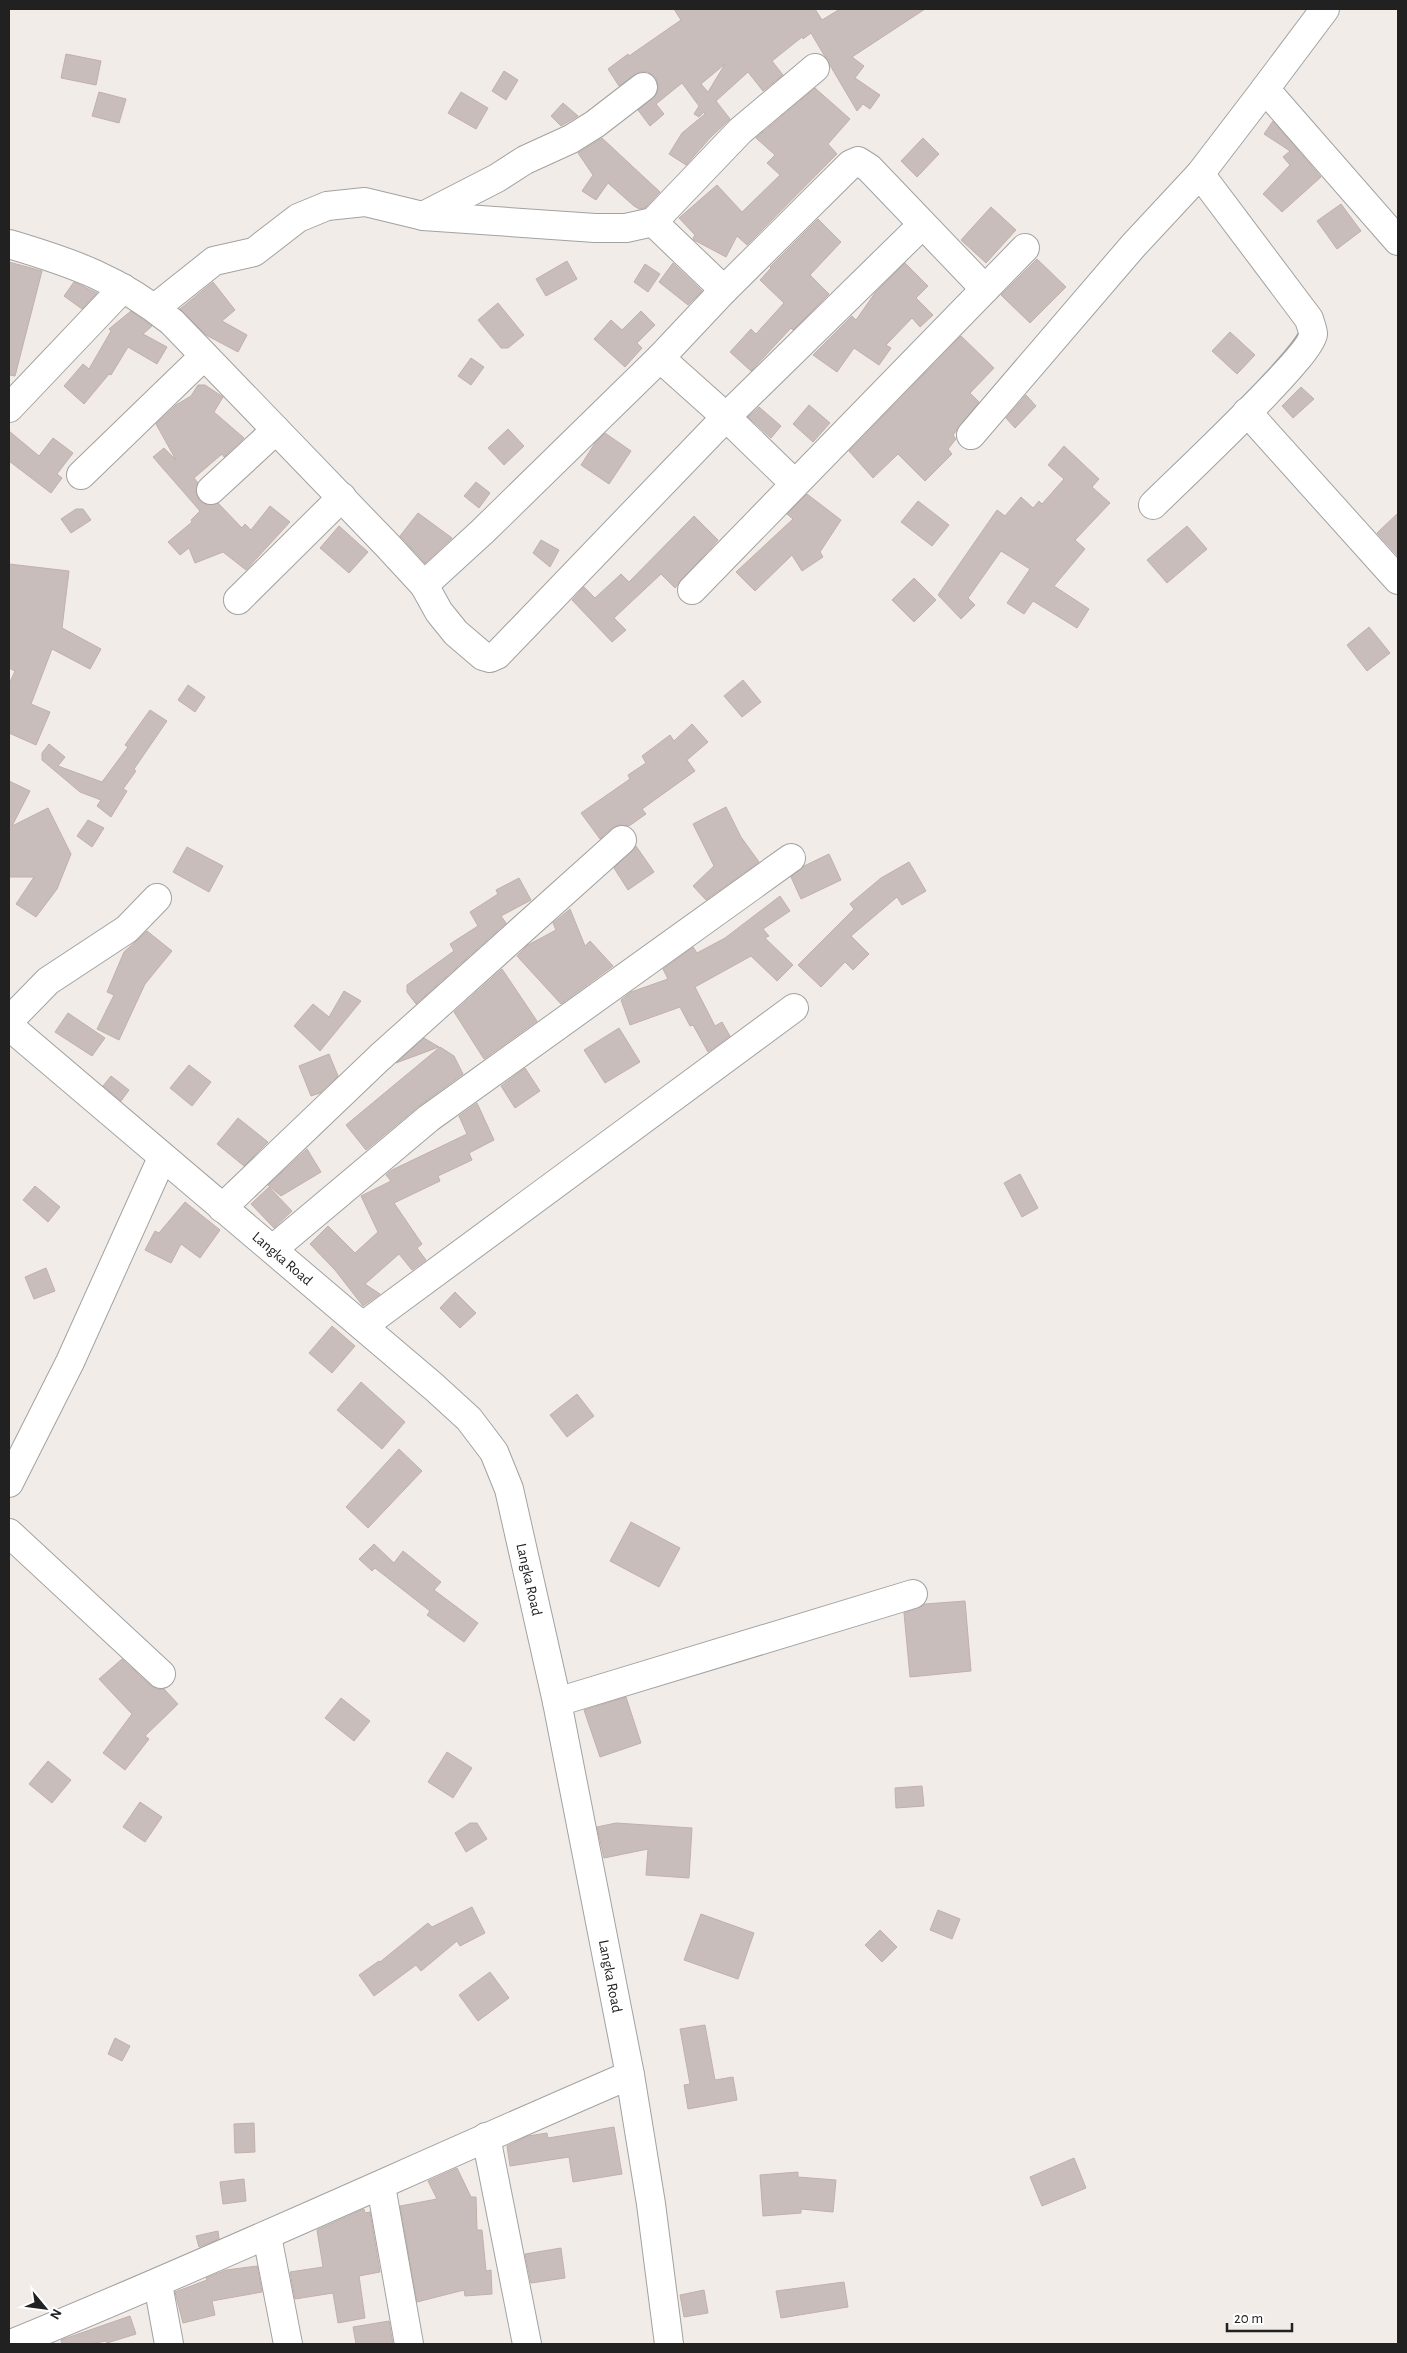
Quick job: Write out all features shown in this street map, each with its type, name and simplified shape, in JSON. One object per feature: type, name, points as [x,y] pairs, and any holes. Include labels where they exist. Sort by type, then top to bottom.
[{"type":"street","points":[[971,435],[1133,246],[1200,174],[1325,9]]},
{"type":"street","points":[[155,308],[214,261],[254,252],[298,218],[327,206],[365,202],[423,216],[595,228],[626,228],[653,222],[740,131],[815,68]]},
{"type":"street","points":[[423,216],[497,178],[525,160],[572,139],[643,87]]},
{"type":"street","points":[[1265,89],[1398,241]]},
{"type":"street","points":[[424,585],[660,358],[724,290],[846,168],[858,161],[869,168],[985,289]]},
{"type":"street","points":[[1153,505],[1247,412],[1306,349],[1313,334],[1309,319],[1200,174]]},
{"type":"street","points":[[653,222],[724,290]]},
{"type":"street","points":[[9,244],[74,264],[123,288],[155,308],[172,322],[342,497],[424,585],[439,612],[456,633],[483,656],[490,658],[497,655],[726,416],[922,225]]},
{"type":"street","points":[[692,590],[794,483],[1025,248]]},
{"type":"street","points":[[9,408],[123,288]]},
{"type":"street","points":[[81,475],[204,356]]},
{"type":"street","points":[[660,358],[726,416],[794,483]]},
{"type":"street","points":[[1247,412],[1398,580]]},
{"type":"street","points":[[211,490],[276,430]]},
{"type":"street","points":[[238,600],[342,497]]},
{"type":"street","points":[[222,1208],[379,1058],[622,840]]},
{"type":"street","points":[[273,1249],[429,1118],[791,858]]},
{"type":"street","points":[[9,1021],[48,981],[127,929],[157,898]]},
{"type":"street","points":[[363,1326],[794,1008]]},
{"type":"street","name":"Langka Road","points":[[9,1026],[162,1158],[273,1249],[469,1419],[494,1452],[509,1489],[557,1702],[630,2074],[651,2204],[669,2344]]},
{"type":"street","points":[[9,1483],[70,1362],[162,1158]]},
{"type":"street","points":[[9,1533],[162,1674]]},
{"type":"street","points":[[557,1702],[913,1594]]},
{"type":"street","points":[[11,2344],[158,2284],[630,2074]]},
{"type":"street","points":[[486,2137],[527,2344]]},
{"type":"street","points":[[381,2186],[408,2344]]},
{"type":"street","points":[[267,2236],[288,2344]]},
{"type":"street","points":[[158,2284],[169,2344]]},
{"type":"building","points":[[674,9],[815,9],[822,20],[840,9],[925,9],[852,57],[864,66],[855,78],[880,95],[870,109],[863,104],[857,111],[811,33],[803,39],[802,37],[772,61],[783,75],[763,91],[748,72],[716,101],[730,119],[686,165],[669,154],[682,133],[705,114],[704,112],[699,117],[694,114],[699,106],[682,83],[656,104],[664,114],[650,126],[638,110],[657,93],[658,85],[656,78],[648,72],[640,72],[619,86],[608,69],[681,20]],"holes":[[[725,64],[708,92],[701,84]]]},
{"type":"building","points":[[66,54],[101,61],[96,85],[61,78]]},
{"type":"building","points":[[504,71],[518,80],[506,100],[492,91]]},
{"type":"building","points":[[815,88],[850,119],[828,144],[837,154],[747,245],[737,236],[726,257],[694,240],[695,235],[679,218],[717,185],[742,212],[780,175],[767,163],[775,155],[756,138]]},
{"type":"building","points":[[99,92],[126,99],[119,123],[92,116]]},
{"type":"building","points":[[461,92],[488,108],[476,129],[448,113]]},
{"type":"building","points":[[563,103],[578,116],[561,126],[551,116]]},
{"type":"building","points":[[1273,121],[1321,177],[1282,212],[1263,194],[1290,165],[1283,157],[1290,151],[1264,134]]},
{"type":"building","points":[[602,138],[660,192],[645,208],[639,209],[634,206],[608,183],[596,200],[582,191],[593,175],[578,153]]},
{"type":"building","points":[[923,138],[939,154],[917,177],[901,161]]},
{"type":"building","points":[[1341,204],[1361,231],[1337,249],[1317,221]]},
{"type":"building","points":[[991,207],[1016,230],[986,263],[961,240]]},
{"type":"building","points":[[818,219],[841,242],[810,275],[829,294],[793,330],[791,328],[751,371],[730,352],[751,329],[756,334],[784,303],[760,280],[770,267]]},
{"type":"building","points":[[1037,259],[1066,287],[1030,323],[1001,295]]},
{"type":"building","points":[[567,261],[577,279],[546,296],[536,279]]},
{"type":"building","points":[[9,262],[42,271],[15,376],[9,375]]},
{"type":"building","points":[[673,263],[702,291],[688,305],[659,282]]},
{"type":"building","points":[[905,263],[928,286],[916,298],[933,315],[920,327],[912,318],[886,345],[891,348],[879,365],[854,348],[837,372],[813,355],[852,316],[856,320],[875,293]]},
{"type":"building","points":[[645,264],[660,274],[648,292],[634,282]]},
{"type":"building","points":[[74,282],[97,293],[82,309],[64,296]]},
{"type":"building","points":[[213,282],[235,310],[222,321],[247,335],[238,352],[206,335],[180,309]]},
{"type":"building","points":[[498,303],[524,335],[508,348],[501,348],[478,320]]},
{"type":"building","points":[[131,311],[152,326],[143,334],[167,347],[157,364],[128,347],[111,375],[109,374],[84,404],[64,386],[83,364],[89,369],[111,331],[109,329]]},
{"type":"building","points":[[641,311],[655,325],[637,343],[642,348],[625,367],[594,339],[611,320],[622,330]]},
{"type":"building","points":[[1230,332],[1255,355],[1237,374],[1212,351]]},
{"type":"building","points":[[961,336],[994,368],[970,393],[979,402],[953,435],[956,439],[948,449],[952,454],[925,481],[898,454],[873,478],[849,451]]},
{"type":"building","points":[[471,358],[484,367],[471,385],[458,376]]},
{"type":"building","points":[[198,385],[205,385],[223,397],[214,412],[244,438],[224,457],[222,454],[194,478],[198,483],[196,493],[199,500],[207,505],[218,503],[242,528],[245,524],[251,530],[270,506],[290,522],[246,570],[223,552],[195,563],[189,548],[180,555],[168,542],[192,522],[191,520],[200,511],[153,457],[164,448],[176,460],[156,424],[176,405],[191,396]]},
{"type":"building","points":[[1301,387],[1314,399],[1293,418],[1282,406]]},
{"type":"building","points":[[1026,395],[1036,406],[1015,428],[1006,418]]},
{"type":"building","points":[[809,405],[830,423],[813,442],[793,424]]},
{"type":"building","points":[[759,407],[781,426],[771,438],[748,417]]},
{"type":"building","points":[[508,429],[524,446],[504,465],[488,448]]},
{"type":"building","points":[[9,431],[39,456],[53,438],[73,453],[57,474],[62,478],[51,493],[9,461]]},
{"type":"building","points":[[605,433],[631,451],[609,484],[581,465],[595,443]]},
{"type":"building","points":[[1064,446],[1099,479],[1092,487],[1110,503],[1075,540],[1085,549],[1054,586],[1089,609],[1077,628],[1033,601],[1024,614],[1007,603],[1030,569],[1001,551],[968,598],[975,605],[961,619],[938,595],[997,510],[1005,516],[1021,497],[1033,508],[1039,501],[1042,504],[1064,479],[1048,465]]},
{"type":"building","points":[[476,482],[490,493],[479,508],[464,496]]},
{"type":"building","points":[[807,494],[841,520],[820,552],[823,557],[802,571],[792,555],[755,591],[736,572],[793,519],[787,514]]},
{"type":"building","points":[[918,501],[949,525],[932,546],[901,522]]},
{"type":"building","points":[[76,509],[83,509],[91,520],[71,533],[61,519]]},
{"type":"building","points":[[418,513],[452,538],[425,563],[400,536]]},
{"type":"building","points":[[1398,513],[1398,556],[1377,533]]},
{"type":"building","points":[[694,516],[718,540],[675,588],[661,574],[614,618],[626,630],[612,642],[572,600],[584,587],[595,598],[621,574],[629,582]]},
{"type":"building","points":[[339,526],[368,552],[349,573],[320,548]]},
{"type":"building","points":[[1187,526],[1207,549],[1167,583],[1147,560]]},
{"type":"building","points":[[541,540],[559,550],[550,567],[533,553]]},
{"type":"building","points":[[9,564],[69,571],[62,628],[101,649],[90,669],[52,649],[31,704],[50,712],[36,745],[9,733],[9,684],[15,671],[9,668]]},
{"type":"building","points":[[914,578],[936,600],[914,622],[892,600]]},
{"type":"building","points":[[1369,627],[1390,653],[1367,671],[1347,645]]},
{"type":"building","points":[[743,680],[761,702],[742,717],[724,696]]},
{"type":"building","points":[[188,685],[205,697],[195,712],[178,700]]},
{"type":"building","points":[[150,710],[167,721],[134,769],[136,771],[123,789],[127,791],[111,817],[97,806],[101,800],[80,792],[42,760],[42,753],[49,744],[65,757],[58,766],[102,782],[128,747],[125,745]]},
{"type":"building","points":[[692,724],[708,742],[687,760],[695,771],[642,809],[646,814],[629,826],[619,825],[612,828],[600,839],[581,813],[630,779],[628,775],[646,763],[642,756],[670,735],[674,741]]},
{"type":"building","points":[[9,781],[30,791],[12,826],[48,808],[71,854],[57,889],[36,917],[16,904],[34,877],[9,877]]},
{"type":"building","points":[[726,807],[741,837],[759,862],[706,900],[693,886],[714,866],[693,824]]},
{"type":"building","points":[[88,820],[104,828],[92,847],[77,836]]},
{"type":"building","points":[[636,846],[654,872],[628,890],[614,868]]},
{"type":"building","points":[[187,847],[223,866],[209,892],[173,872]]},
{"type":"building","points":[[829,854],[841,880],[801,899],[791,877],[804,866]]},
{"type":"building","points":[[909,862],[926,891],[902,905],[897,897],[851,936],[869,954],[853,970],[845,962],[821,987],[798,965],[854,909],[850,904],[881,878]]},
{"type":"building","points":[[519,878],[531,900],[501,916],[506,923],[416,1004],[407,992],[407,985],[454,951],[450,944],[478,926],[470,912],[498,894],[496,890]]},
{"type":"building","points":[[780,896],[790,911],[763,929],[769,936],[765,938],[793,965],[777,981],[751,956],[695,987],[715,1026],[722,1022],[730,1036],[708,1052],[693,1025],[690,1026],[680,1007],[630,1025],[621,1000],[631,992],[668,979],[663,969],[693,947],[697,953],[725,938]]},
{"type":"building","points":[[570,909],[585,946],[590,941],[613,966],[561,1004],[517,956],[528,945],[556,930],[553,923]]},
{"type":"building","points":[[147,931],[172,951],[145,984],[119,1040],[97,1029],[114,995],[107,992],[124,952]]},
{"type":"building","points":[[502,969],[537,1021],[484,1059],[454,1012]]},
{"type":"building","points":[[344,991],[361,1001],[320,1051],[294,1026],[313,1004],[329,1017]]},
{"type":"building","points":[[68,1013],[105,1038],[92,1056],[55,1032]]},
{"type":"building","points":[[619,1028],[640,1062],[605,1083],[584,1050]]},
{"type":"building","points":[[424,1038],[439,1047],[396,1063]]},
{"type":"building","points":[[440,1047],[454,1056],[463,1074],[419,1106],[366,1150],[346,1125]]},
{"type":"building","points":[[329,1054],[338,1076],[320,1093],[311,1096],[299,1066]]},
{"type":"building","points":[[189,1065],[211,1082],[192,1106],[170,1088]]},
{"type":"building","points":[[525,1068],[540,1091],[515,1108],[501,1086]]},
{"type":"building","points":[[111,1076],[129,1090],[121,1101],[103,1086]]},
{"type":"building","points":[[477,1103],[494,1140],[469,1153],[472,1160],[438,1176],[440,1181],[394,1203],[422,1244],[417,1248],[426,1260],[412,1270],[399,1254],[365,1284],[380,1294],[363,1306],[335,1270],[310,1244],[328,1226],[355,1253],[378,1232],[361,1196],[391,1181],[386,1175],[392,1170],[467,1134],[459,1116]]},
{"type":"building","points":[[238,1118],[268,1142],[244,1166],[217,1144]]},
{"type":"building","points":[[307,1149],[321,1172],[281,1196],[268,1185]]},
{"type":"building","points":[[1020,1174],[1038,1208],[1022,1217],[1004,1183]]},
{"type":"building","points":[[35,1186],[60,1207],[48,1222],[23,1200]]},
{"type":"building","points":[[269,1187],[292,1211],[274,1228],[251,1204]]},
{"type":"building","points":[[185,1202],[220,1230],[200,1258],[181,1244],[171,1263],[145,1250],[155,1231],[159,1233]]},
{"type":"building","points":[[46,1268],[55,1291],[34,1299],[25,1277]]},
{"type":"building","points":[[455,1292],[476,1313],[460,1328],[440,1308]]},
{"type":"building","points":[[332,1326],[355,1346],[332,1373],[309,1353]]},
{"type":"building","points":[[361,1382],[405,1422],[382,1449],[337,1410]]},
{"type":"building","points":[[577,1394],[594,1416],[567,1437],[550,1415]]},
{"type":"building","points":[[399,1449],[422,1471],[368,1528],[346,1507]]},
{"type":"building","points":[[631,1522],[680,1548],[659,1587],[610,1561]]},
{"type":"building","points":[[374,1544],[394,1563],[403,1551],[441,1582],[434,1590],[478,1623],[464,1642],[427,1615],[430,1611],[375,1568],[372,1571],[359,1559]]},
{"type":"building","points":[[965,1601],[971,1671],[910,1677],[904,1613],[925,1604]]},
{"type":"building","points":[[122,1659],[150,1685],[157,1689],[164,1689],[178,1704],[145,1736],[149,1739],[125,1770],[103,1753],[132,1714],[99,1679]]},
{"type":"building","points":[[626,1697],[641,1743],[600,1757],[584,1710]]},
{"type":"building","points":[[341,1698],[370,1721],[354,1741],[325,1718]]},
{"type":"building","points":[[447,1752],[472,1768],[453,1798],[428,1782]]},
{"type":"building","points":[[48,1761],[71,1780],[52,1803],[29,1784]]},
{"type":"building","points":[[922,1786],[924,1806],[896,1808],[895,1788]]},
{"type":"building","points":[[140,1802],[162,1817],[145,1842],[123,1827]]},
{"type":"building","points":[[470,1823],[477,1823],[487,1839],[466,1852],[455,1833]]},
{"type":"building","points":[[616,1823],[692,1828],[689,1878],[646,1875],[648,1849],[604,1858],[597,1827]]},
{"type":"building","points":[[472,1907],[485,1933],[460,1946],[457,1941],[421,1971],[416,1965],[374,1996],[359,1975],[380,1962],[428,1923],[432,1927]]},
{"type":"building","points":[[938,1910],[960,1919],[952,1939],[930,1930]]},
{"type":"building","points":[[701,1914],[754,1933],[738,1979],[684,1960]]},
{"type":"building","points":[[880,1930],[897,1947],[882,1962],[865,1945]]},
{"type":"building","points":[[490,1972],[509,1998],[478,2021],[459,1995]]},
{"type":"building","points":[[705,2025],[715,2080],[733,2077],[737,2100],[688,2109],[684,2085],[690,2084],[680,2029]]},
{"type":"building","points":[[115,2038],[130,2046],[122,2061],[108,2054]]},
{"type":"building","points":[[254,2123],[255,2152],[235,2153],[234,2124]]},
{"type":"building","points":[[614,2127],[622,2174],[573,2182],[569,2157],[510,2166],[507,2146],[528,2136],[547,2133],[548,2138]]},
{"type":"building","points":[[1074,2158],[1086,2188],[1042,2206],[1030,2177]]},
{"type":"building","points":[[457,2168],[471,2197],[476,2197],[477,2230],[482,2230],[486,2271],[491,2270],[492,2294],[465,2296],[464,2290],[417,2302],[400,2206],[437,2199],[428,2181]]},
{"type":"building","points":[[798,2172],[798,2177],[836,2180],[833,2212],[801,2209],[801,2213],[763,2216],[760,2175]]},
{"type":"building","points":[[244,2179],[246,2201],[223,2204],[220,2182]]},
{"type":"building","points":[[364,2209],[365,2213],[370,2212],[380,2272],[359,2276],[365,2318],[338,2323],[333,2293],[295,2299],[290,2272],[323,2267],[317,2230]]},
{"type":"building","points":[[218,2231],[219,2239],[199,2247],[196,2236]]},
{"type":"building","points":[[561,2248],[565,2278],[531,2283],[525,2254]]},
{"type":"building","points":[[257,2266],[262,2292],[212,2301],[215,2315],[183,2323],[175,2292],[207,2280],[206,2278],[226,2270]]},
{"type":"building","points":[[844,2282],[848,2307],[781,2318],[776,2291]]},
{"type":"building","points":[[704,2290],[708,2313],[684,2317],[680,2295]]},
{"type":"building","points":[[130,2316],[136,2334],[107,2343],[106,2341],[90,2344],[62,2344],[61,2340]]},
{"type":"building","points":[[389,2321],[393,2344],[356,2344],[353,2327]]}]
